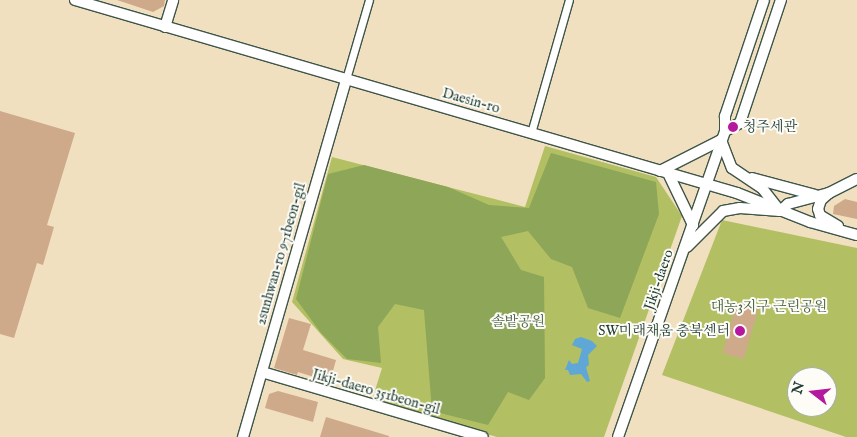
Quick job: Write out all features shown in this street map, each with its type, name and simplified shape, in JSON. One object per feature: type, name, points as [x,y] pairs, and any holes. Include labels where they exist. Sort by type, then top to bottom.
[{"type":"street","name":"Daesin-ro","points":[[75,0],[737,193],[780,211],[853,234]]},
{"type":"street","points":[[166,27],[174,0]]},
{"type":"street","points":[[346,80],[370,0]]},
{"type":"street","points":[[531,132],[569,0]]},
{"type":"street","name":"Jikji-daero","points":[[618,437],[723,136],[725,116],[764,0]]},
{"type":"street","name":"Jikji-daero","points":[[723,136],[740,123],[781,0]]},
{"type":"street","name":"2sunhwan-ro 971beon-gil","points":[[243,437],[346,80]]},
{"type":"street","points":[[692,225],[664,172],[723,136],[728,163],[740,175],[762,188],[780,211]]},
{"type":"street","points":[[740,175],[816,195]]},
{"type":"street","points":[[853,234],[820,215],[818,209],[821,200],[829,193],[857,179]]},
{"type":"street","points":[[683,252],[703,229],[723,211],[740,208],[780,211],[788,204],[829,193]]},
{"type":"street","name":"Jikji-daero 351beon-gil","points":[[262,372],[483,437]]},
{"type":"street","points":[[625,417],[626,437]]},
{"type":"green space","name":"솔밭공원","points":[[545,146],[656,177],[682,216],[604,437],[497,437],[372,400],[382,368],[343,359],[292,302],[332,157],[525,207]]},
{"type":"green space","name":"솔밭공원","points":[[551,153],[656,182],[659,214],[620,318],[588,308],[572,267],[551,259],[528,231],[501,237],[521,270],[544,277],[545,378],[529,400],[508,392],[488,425],[432,411],[424,310],[395,304],[378,327],[381,363],[347,359],[321,333],[296,299],[328,174],[364,165],[448,187],[489,205],[529,208]]},
{"type":"green space","name":"대농3지구 근린공원","points":[[722,220],[857,248],[857,437],[846,437],[662,375]]},
{"type":"water","points":[[581,337],[592,341],[597,346],[588,355],[589,365],[586,367],[590,381],[587,382],[581,374],[570,375],[568,370],[565,370],[569,360],[572,364],[578,363],[582,349],[572,345],[575,339]]},
{"type":"building","points":[[117,0],[165,0],[164,6],[153,12]]},
{"type":"building","points":[[0,111],[75,133],[47,225],[54,227],[43,265],[37,263],[14,338],[0,334]]},
{"type":"building","points":[[845,199],[857,202],[857,219],[833,214],[834,206]]},
{"type":"building","name":"SW미래채움 충북센터","points":[[737,303],[758,309],[744,359],[723,353]]},
{"type":"building","points":[[289,318],[311,324],[303,350],[336,360],[330,382],[298,372],[297,375],[274,368]]},
{"type":"building","points":[[278,391],[318,402],[313,422],[265,408],[269,394]]},
{"type":"building","points":[[326,417],[389,436],[389,437],[320,437]]},
{"type":"place","name":"청주세관","points":[[733,127]]},
{"type":"place","name":"SW미래채움 충북센터","points":[[740,331]]}]
